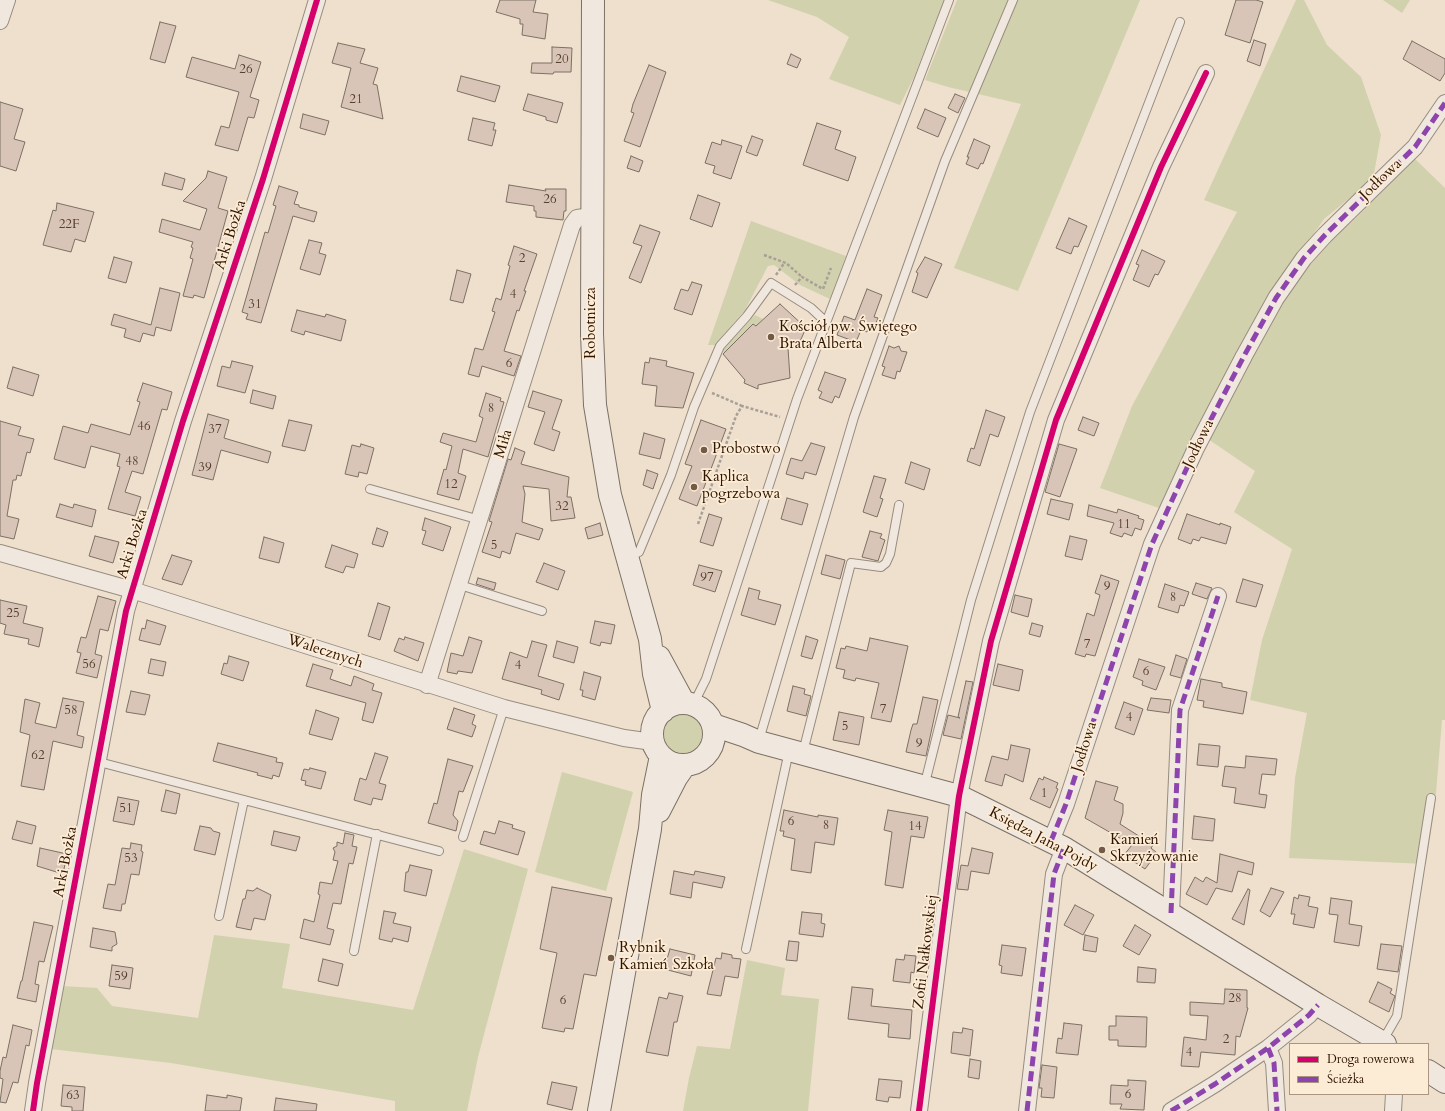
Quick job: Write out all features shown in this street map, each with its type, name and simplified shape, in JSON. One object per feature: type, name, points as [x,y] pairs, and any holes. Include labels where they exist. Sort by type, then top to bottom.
[{"type":"street","points":[[0,21],[7,0]]},
{"type":"street","name":"Arki Bożka","points":[[33,1111],[126,611],[183,421],[263,179],[317,0]]},
{"type":"street","name":"Robotnicza","points":[[593,0],[592,334],[595,405],[607,480],[650,639],[654,674],[663,711]]},
{"type":"street","name":"Zofii Nałkowskiej","points":[[920,1111],[959,796],[991,641],[1056,420],[1161,167],[1206,73]]},
{"type":"street","name":"Jodłowa","points":[[1027,1111],[1057,845],[1066,804],[1152,544],[1196,448],[1276,298],[1304,258],[1329,231],[1415,147],[1445,103]]},
{"type":"street","name":"Miła","points":[[427,685],[460,585],[572,225],[579,217],[592,216]]},
{"type":"street","name":"Walecznych","points":[[0,553],[132,590],[427,685],[504,708],[624,738],[657,749]]},
{"type":"street","points":[[1171,913],[1180,710],[1218,596]]},
{"type":"street","name":"Robotnicza","points":[[650,639],[689,704]]},
{"type":"street","points":[[599,1111],[650,829],[657,749],[653,725],[663,711],[672,705],[689,704],[706,713],[713,725],[714,738],[710,750],[699,761],[685,765],[675,764],[657,749]]},
{"type":"street","name":"Księdza Jana Pojdy","points":[[713,725],[744,735],[758,742],[959,796],[1057,845],[1171,913],[1318,1005],[1384,1043]]},
{"type":"street","name":"Księdza Jana Pojdy","points":[[710,750],[742,747],[758,742]]},
{"type":"street","points":[[650,829],[674,781],[685,765]]},
{"type":"street","points":[[1171,1111],[1216,1084],[1268,1048],[1308,1016],[1318,1005]]},
{"type":"street","points":[[1268,1048],[1274,1063],[1277,1111]]},
{"type":"street","points":[[1393,1111],[1394,1095]]},
{"type":"lane","points":[[689,704],[706,679],[790,421],[826,322],[949,0]]},
{"type":"lane","points":[[758,742],[854,417],[945,161],[1013,0]]},
{"type":"lane","points":[[924,786],[971,600],[1030,412],[1180,22]]},
{"type":"lane","points":[[627,557],[640,552],[671,475],[702,388],[720,346],[747,316],[771,283],[811,308],[826,322]]},
{"type":"lane","points":[[370,489],[480,520]]},
{"type":"lane","points":[[746,949],[796,752],[851,563],[881,567],[886,563],[890,554],[900,505]]},
{"type":"lane","points":[[460,585],[542,611]]},
{"type":"lane","points":[[463,837],[504,708]]},
{"type":"lane","points":[[99,762],[439,851]]},
{"type":"lane","points":[[1384,1043],[1398,1016],[1430,798]]},
{"type":"lane","points":[[219,916],[244,800]]},
{"type":"lane","points":[[354,951],[377,834]]},
{"type":"path","points":[[764,255],[784,262],[802,277],[823,289],[831,268]]},
{"type":"path","points":[[771,283],[784,262]]},
{"type":"path","points":[[788,294],[802,277]]},
{"type":"path","points":[[702,388],[742,406],[790,421]]},
{"type":"path","points":[[698,524],[736,416],[742,406]]},
{"type":"green space","points":[[768,0],[944,0],[914,77],[900,105],[829,79],[849,37],[817,17]]},
{"type":"green space","points":[[957,0],[1140,0],[1018,291],[954,268],[1021,104],[948,87],[925,80]]},
{"type":"green space","points":[[1296,0],[1304,0],[1327,45],[1361,77],[1381,135],[1373,179],[1324,219],[1256,317],[1159,508],[1100,488],[1132,406],[1237,212],[1204,200]]},
{"type":"green space","points":[[1383,0],[1410,0],[1402,13]]},
{"type":"green space","points":[[1414,158],[1445,188],[1445,720],[1442,720],[1435,805],[1426,864],[1289,858],[1295,778],[1307,713],[1250,700],[1262,640],[1292,549],[1234,512],[1255,471],[1208,439],[1283,301],[1326,244],[1356,218]]},
{"type":"green space","points":[[751,221],[846,256],[830,299],[800,285],[774,265],[768,266],[745,310],[715,345],[708,345]]},
{"type":"green space","points":[[755,315],[763,319],[756,326],[753,324],[724,353],[723,349]]},
{"type":"green space","points":[[679,715],[687,715],[699,724],[702,734],[699,744],[693,750],[687,753],[679,753],[667,744],[664,738],[664,730],[673,718]]},
{"type":"green space","points":[[562,772],[633,792],[606,891],[535,872]]},
{"type":"green space","points":[[464,849],[528,869],[478,1057],[467,1111],[395,1111],[395,1101],[171,1063],[51,1049],[61,986],[97,988],[112,1006],[198,1018],[214,935],[290,944],[282,988],[413,1010]]},
{"type":"green space","points":[[747,960],[785,968],[781,995],[819,999],[808,1111],[683,1111],[697,1046],[730,1049]]},
{"type":"building","points":[[500,0],[536,0],[533,12],[548,14],[545,39],[522,35],[523,24],[520,24],[520,19],[496,12]]},
{"type":"building","points":[[1236,0],[1256,0],[1263,2],[1250,43],[1225,35]]},
{"type":"building","points":[[160,22],[176,26],[165,63],[150,59]]},
{"type":"building","points":[[1254,40],[1266,44],[1260,66],[1247,61]]},
{"type":"building","points":[[1412,41],[1445,59],[1445,73],[1440,81],[1403,59]]},
{"type":"building","points":[[338,43],[365,49],[360,63],[378,68],[373,84],[377,85],[383,119],[341,107],[351,68],[332,63]]},
{"type":"building","points":[[552,47],[572,48],[571,72],[554,72],[553,74],[531,73],[532,63],[552,63]]},
{"type":"building","points":[[791,54],[801,59],[797,68],[787,64]]},
{"type":"building","points":[[239,55],[261,62],[250,97],[259,100],[254,118],[248,117],[238,151],[215,145],[221,126],[229,128],[239,92],[186,77],[192,57],[235,69]]},
{"type":"building","points":[[649,65],[666,72],[640,147],[624,141],[634,113],[631,112],[633,104]]},
{"type":"building","points":[[461,76],[500,86],[495,102],[457,91]]},
{"type":"building","points":[[528,94],[563,103],[557,123],[546,120],[546,117],[523,110]]},
{"type":"building","points":[[955,94],[965,98],[958,113],[948,108]]},
{"type":"building","points":[[0,102],[23,109],[14,139],[25,142],[16,171],[0,166]]},
{"type":"building","points":[[925,109],[946,118],[938,137],[917,128]]},
{"type":"building","points":[[303,114],[329,121],[325,135],[300,128]]},
{"type":"building","points":[[473,118],[495,123],[493,130],[496,130],[492,146],[468,140]]},
{"type":"building","points":[[817,123],[841,131],[835,149],[856,157],[848,181],[803,165]]},
{"type":"building","points":[[752,136],[763,140],[757,156],[746,152]]},
{"type":"building","points":[[974,139],[990,146],[983,164],[981,163],[978,169],[966,164]]},
{"type":"building","points":[[722,140],[742,146],[731,179],[713,173],[715,166],[705,163],[712,142],[721,145]]},
{"type":"building","points":[[631,156],[643,161],[639,172],[627,168]]},
{"type":"building","points":[[208,171],[227,177],[218,208],[228,211],[204,298],[194,295],[193,298],[183,296],[193,259],[190,258],[193,242],[159,232],[162,219],[200,230],[207,209],[183,201],[206,178]]},
{"type":"building","points":[[165,173],[185,179],[182,190],[162,185]]},
{"type":"building","points":[[509,185],[546,191],[545,189],[566,189],[566,211],[564,211],[563,220],[536,217],[534,206],[506,202]]},
{"type":"building","points":[[279,186],[298,192],[294,204],[317,212],[314,222],[293,216],[261,323],[246,319],[248,314],[242,312],[265,232],[268,233],[276,206],[273,205]]},
{"type":"building","points":[[698,195],[720,203],[712,227],[690,219]]},
{"type":"building","points":[[57,203],[94,212],[85,242],[75,239],[71,252],[43,245],[53,210],[56,211]]},
{"type":"building","points":[[1069,218],[1087,226],[1078,247],[1074,246],[1071,254],[1056,248]]},
{"type":"building","points":[[640,225],[660,232],[641,283],[629,278],[642,246],[633,243]]},
{"type":"building","points":[[309,240],[322,243],[319,253],[326,255],[320,275],[300,269]]},
{"type":"building","points":[[514,246],[537,254],[524,291],[526,291],[519,311],[517,310],[504,351],[521,356],[514,376],[482,366],[479,377],[468,374],[475,348],[483,350],[495,312],[492,311],[496,298],[501,300],[510,266],[508,265]]},
{"type":"building","points":[[1142,250],[1165,261],[1158,275],[1155,274],[1149,287],[1133,280],[1139,265],[1136,264]]},
{"type":"building","points":[[114,257],[132,262],[126,283],[108,278]]},
{"type":"building","points":[[925,257],[942,264],[927,298],[912,292],[918,273],[916,272]]},
{"type":"building","points":[[457,270],[471,274],[463,303],[450,300]]},
{"type":"building","points":[[692,282],[702,285],[692,315],[674,309],[681,289],[688,291]]},
{"type":"building","points":[[160,288],[180,293],[171,331],[156,327],[154,336],[143,333],[140,342],[124,337],[126,329],[111,325],[114,314],[151,325]]},
{"type":"building","points":[[867,289],[882,295],[874,317],[878,318],[874,328],[869,326],[867,332],[861,330],[856,342],[837,335],[844,316],[855,320]]},
{"type":"building","name":"Kościół pw. Świętego Brata Alberta","points":[[780,304],[806,328],[798,346],[788,348],[790,378],[758,385],[758,389],[744,383],[745,380],[723,354],[753,324],[756,326]]},
{"type":"building","points":[[297,310],[325,317],[326,314],[346,320],[341,341],[305,331],[304,335],[291,331]]},
{"type":"building","points":[[889,346],[894,348],[899,346],[901,351],[907,352],[900,372],[897,371],[895,379],[882,375],[885,367],[882,366]]},
{"type":"building","points":[[650,358],[667,361],[666,366],[694,373],[683,408],[655,406],[657,386],[642,384],[645,362],[649,363]]},
{"type":"building","points":[[232,361],[253,366],[245,393],[217,386],[222,366],[230,368]]},
{"type":"building","points":[[13,367],[39,375],[33,396],[7,388]]},
{"type":"building","points":[[825,372],[846,379],[839,398],[835,396],[832,403],[819,398],[822,392],[818,390]]},
{"type":"building","points":[[143,383],[172,392],[167,410],[162,409],[143,474],[132,471],[125,492],[141,497],[135,516],[108,509],[120,467],[117,466],[120,454],[91,446],[85,468],[54,459],[63,426],[88,433],[91,424],[130,435],[140,402],[137,401]]},
{"type":"building","points":[[253,390],[276,396],[273,409],[250,403]]},
{"type":"building","points":[[533,391],[562,400],[552,429],[560,432],[554,451],[534,444],[545,412],[528,407]]},
{"type":"building","points":[[486,393],[501,398],[500,401],[504,402],[488,457],[463,449],[458,473],[466,476],[459,500],[437,494],[444,469],[446,470],[452,446],[440,442],[443,433],[476,442],[483,418],[479,416]]},
{"type":"building","points":[[986,410],[1005,417],[998,437],[990,434],[980,466],[967,461],[971,448],[974,449]]},
{"type":"building","points":[[208,414],[229,420],[224,438],[271,452],[268,463],[221,450],[213,480],[192,475]]},
{"type":"building","points":[[1083,417],[1099,423],[1094,436],[1078,430]]},
{"type":"building","points":[[289,420],[312,425],[305,451],[282,446]]},
{"type":"building","name":"Probostwo","points":[[701,420],[726,429],[697,506],[679,499],[692,466],[685,464]]},
{"type":"building","points":[[0,421],[21,427],[18,435],[34,439],[30,453],[27,452],[21,476],[17,475],[16,480],[13,480],[7,516],[19,519],[14,539],[0,536]]},
{"type":"building","points":[[644,433],[665,439],[660,459],[639,454]]},
{"type":"building","points":[[811,443],[825,447],[816,475],[805,472],[803,479],[786,474],[791,458],[802,461]]},
{"type":"building","points":[[361,444],[374,448],[367,474],[359,472],[358,477],[345,474],[352,445],[360,447]]},
{"type":"building","points":[[1059,444],[1077,449],[1060,497],[1045,492]]},
{"type":"building","points":[[515,448],[525,452],[521,464],[569,477],[567,497],[571,497],[575,518],[551,521],[549,489],[523,486],[525,494],[522,522],[543,529],[539,540],[516,533],[510,554],[502,551],[500,558],[482,552],[492,522],[489,521],[508,459],[511,460]]},
{"type":"building","points":[[911,462],[930,469],[924,490],[905,483]]},
{"type":"building","points":[[647,470],[658,474],[653,489],[643,485]]},
{"type":"building","points":[[874,476],[886,479],[880,498],[883,499],[877,517],[863,512]]},
{"type":"building","points":[[787,498],[808,504],[802,525],[781,519]]},
{"type":"building","points":[[1051,499],[1073,504],[1069,520],[1047,514]]},
{"type":"building","points":[[60,504],[73,508],[74,504],[96,510],[92,527],[56,517]]},
{"type":"building","points":[[1089,505],[1117,513],[1118,509],[1139,516],[1138,518],[1144,520],[1141,530],[1135,528],[1132,536],[1124,533],[1122,537],[1110,533],[1114,523],[1087,516]]},
{"type":"building","points":[[709,514],[722,518],[713,546],[700,542]]},
{"type":"building","points":[[1187,514],[1231,527],[1226,544],[1201,537],[1199,541],[1193,539],[1191,544],[1178,539]]},
{"type":"building","points":[[425,518],[451,527],[443,551],[422,544],[426,531],[422,530]]},
{"type":"building","points":[[600,523],[603,535],[588,539],[585,528]]},
{"type":"building","points":[[377,528],[388,532],[383,547],[372,544]]},
{"type":"building","points":[[870,531],[882,534],[880,538],[885,540],[878,561],[862,557]]},
{"type":"building","points":[[95,536],[119,542],[113,563],[89,556]]},
{"type":"building","points":[[1070,536],[1087,540],[1082,560],[1065,556]]},
{"type":"building","points":[[264,537],[284,543],[279,563],[259,558]]},
{"type":"building","points":[[332,545],[358,554],[354,568],[346,566],[343,573],[325,567]]},
{"type":"building","points":[[172,555],[192,561],[182,585],[162,579]]},
{"type":"building","points":[[826,555],[845,560],[840,579],[821,574]]},
{"type":"building","points":[[544,563],[565,571],[558,590],[536,582]]},
{"type":"building","points":[[699,565],[722,571],[715,592],[693,585]]},
{"type":"building","points":[[1101,575],[1119,581],[1095,656],[1086,654],[1085,657],[1075,654],[1087,613],[1094,616],[1100,595],[1095,593]]},
{"type":"building","points":[[478,578],[496,583],[494,590],[476,584]]},
{"type":"building","points":[[1243,579],[1263,585],[1256,607],[1236,602]]},
{"type":"building","points":[[1196,583],[1212,588],[1207,599],[1192,594]]},
{"type":"building","points":[[1165,584],[1189,592],[1184,606],[1180,605],[1178,613],[1158,607]]},
{"type":"building","points":[[749,588],[760,591],[758,599],[781,605],[775,625],[741,615]]},
{"type":"building","points":[[1015,595],[1032,599],[1028,617],[1011,612]]},
{"type":"building","points":[[98,596],[116,601],[108,631],[100,629],[95,654],[102,656],[97,678],[76,673],[81,653],[77,652],[81,637],[86,638]]},
{"type":"building","points":[[0,600],[27,606],[23,623],[43,628],[39,647],[28,644],[29,639],[4,634],[6,625],[0,623]]},
{"type":"building","points":[[378,603],[390,607],[380,640],[368,636]]},
{"type":"building","points":[[147,620],[166,626],[160,645],[139,640],[142,628],[145,629]]},
{"type":"building","points":[[595,621],[615,625],[611,644],[601,642],[600,646],[590,643]]},
{"type":"building","points":[[1032,623],[1043,626],[1040,637],[1029,634]]},
{"type":"building","points":[[806,636],[818,640],[812,659],[801,656]]},
{"type":"building","points":[[405,637],[424,643],[418,661],[394,651],[399,638],[404,640]]},
{"type":"building","points":[[469,637],[482,641],[472,673],[458,671],[457,674],[447,672],[451,653],[463,656]]},
{"type":"building","points":[[870,638],[908,646],[891,722],[871,718],[879,683],[856,678],[855,681],[843,678],[845,670],[836,668],[841,648],[845,649],[846,646],[867,651]]},
{"type":"building","points":[[532,641],[547,645],[538,676],[564,684],[559,700],[541,694],[542,690],[502,679],[510,652],[527,658]]},
{"type":"building","points":[[557,641],[578,647],[574,663],[553,657]]},
{"type":"building","points":[[1176,655],[1187,659],[1181,678],[1170,675]]},
{"type":"building","points":[[229,656],[249,662],[243,681],[221,674],[224,663],[227,664]]},
{"type":"building","points":[[151,659],[166,662],[163,676],[148,673]]},
{"type":"building","points":[[1139,659],[1165,667],[1156,690],[1142,685],[1143,681],[1133,677]]},
{"type":"building","points":[[313,664],[333,670],[330,679],[351,686],[354,676],[374,684],[372,690],[382,693],[373,723],[362,720],[366,703],[306,686]]},
{"type":"building","points":[[998,664],[1023,670],[1019,691],[993,685]]},
{"type":"building","points":[[584,672],[601,677],[595,700],[582,696],[583,690],[580,690]]},
{"type":"building","points":[[1201,679],[1222,683],[1222,687],[1247,692],[1243,714],[1203,707],[1204,701],[1197,700]]},
{"type":"building","points":[[966,681],[973,682],[961,739],[943,735],[948,715],[960,718],[958,717]]},
{"type":"building","points":[[793,686],[805,689],[804,694],[811,696],[806,716],[787,711]]},
{"type":"building","points":[[131,691],[150,695],[145,715],[126,712]]},
{"type":"building","points":[[923,697],[938,700],[926,756],[906,752],[913,724],[917,724]]},
{"type":"building","points":[[63,698],[84,702],[77,735],[84,737],[82,748],[53,741],[44,790],[21,786],[30,735],[20,732],[25,699],[40,703],[35,723],[56,728]]},
{"type":"building","points":[[1151,698],[1171,700],[1169,713],[1147,710]]},
{"type":"building","points":[[1124,702],[1143,709],[1134,735],[1115,728]]},
{"type":"building","points":[[454,708],[475,715],[472,724],[476,726],[472,737],[447,729]]},
{"type":"building","points":[[316,710],[339,718],[332,740],[309,734]]},
{"type":"building","points":[[839,712],[864,717],[859,745],[833,740]]},
{"type":"building","points":[[218,743],[277,758],[276,762],[283,763],[279,777],[273,775],[272,779],[257,775],[258,773],[213,761]]},
{"type":"building","points":[[1199,744],[1220,746],[1218,767],[1197,765]]},
{"type":"building","points":[[1011,745],[1030,749],[1023,782],[1005,774],[1002,786],[985,781],[992,756],[1008,760]]},
{"type":"building","points":[[375,753],[388,757],[379,783],[386,785],[382,800],[373,798],[371,805],[354,800],[360,778],[366,780]]},
{"type":"building","points":[[1246,756],[1277,759],[1275,775],[1262,774],[1259,794],[1267,795],[1265,808],[1234,803],[1236,788],[1222,786],[1225,766],[1245,768]]},
{"type":"building","points":[[448,759],[473,766],[463,792],[459,791],[453,815],[458,821],[456,831],[428,823],[434,803],[437,804]]},
{"type":"building","points":[[310,768],[326,772],[321,789],[305,785],[306,781],[301,780],[304,769],[309,770]]},
{"type":"building","points":[[1044,777],[1058,783],[1056,788],[1058,789],[1050,808],[1030,799],[1039,778],[1043,780]]},
{"type":"building","points":[[1096,781],[1118,787],[1114,800],[1123,804],[1123,813],[1120,824],[1153,845],[1151,848],[1157,853],[1145,869],[1124,855],[1132,845],[1085,818]]},
{"type":"building","points":[[166,790],[180,794],[176,814],[161,811]]},
{"type":"building","points":[[118,797],[139,801],[134,825],[113,821]]},
{"type":"building","points":[[784,810],[818,817],[818,815],[838,818],[834,845],[815,842],[811,873],[791,870],[795,839],[783,836],[784,831],[780,831]]},
{"type":"building","points":[[888,810],[928,817],[924,838],[911,836],[903,888],[885,885],[892,832],[884,830]]},
{"type":"building","points":[[1194,816],[1215,819],[1213,841],[1192,839]]},
{"type":"building","points":[[17,821],[36,826],[32,844],[12,839]]},
{"type":"building","points":[[499,821],[513,825],[512,828],[525,832],[518,855],[480,844],[484,831],[495,834]]},
{"type":"building","points":[[200,826],[211,828],[213,831],[220,833],[215,855],[194,850]]},
{"type":"building","points":[[274,831],[300,837],[296,851],[271,845]]},
{"type":"building","points":[[345,833],[354,835],[352,846],[357,847],[353,864],[349,863],[341,904],[333,903],[327,928],[334,930],[330,945],[300,938],[304,919],[314,922],[320,895],[318,894],[320,882],[332,884],[338,861],[333,860],[335,852],[333,848],[337,846],[337,842],[343,844]]},
{"type":"building","points":[[131,843],[142,845],[141,851],[143,852],[139,875],[131,874],[125,904],[122,904],[121,911],[103,908],[108,884],[115,885],[122,848],[130,849]]},
{"type":"building","points":[[40,848],[67,854],[63,874],[37,866]]},
{"type":"building","points":[[972,848],[993,853],[989,874],[971,871],[968,890],[957,889],[961,865],[968,866]]},
{"type":"building","points":[[1220,854],[1254,863],[1252,875],[1238,871],[1232,892],[1216,888],[1207,905],[1186,894],[1195,877],[1203,882],[1206,877],[1217,883]]},
{"type":"building","points":[[410,865],[432,870],[426,896],[404,891],[406,872],[408,872]]},
{"type":"building","points":[[674,871],[694,875],[695,871],[725,877],[722,888],[693,882],[691,898],[670,894]]},
{"type":"building","points":[[552,887],[612,898],[596,976],[584,974],[573,1029],[565,1028],[564,1032],[542,1028],[557,953],[540,949]]},
{"type":"building","points":[[257,888],[271,895],[265,920],[254,918],[251,930],[236,927],[243,899],[245,899],[247,890],[253,891]]},
{"type":"building","points":[[1271,888],[1284,892],[1270,917],[1260,911]]},
{"type":"building","points":[[1248,889],[1250,890],[1244,925],[1232,919]]},
{"type":"building","points":[[1299,895],[1310,897],[1308,906],[1318,908],[1314,928],[1293,924],[1295,914],[1291,914],[1294,897],[1298,899]]},
{"type":"building","points":[[1331,898],[1352,901],[1349,924],[1362,926],[1359,946],[1334,942],[1338,915],[1329,914]]},
{"type":"building","points":[[1075,905],[1094,915],[1083,935],[1064,925]]},
{"type":"building","points":[[384,911],[396,913],[393,923],[411,927],[408,942],[393,938],[392,942],[379,939]]},
{"type":"building","points":[[802,912],[822,914],[821,923],[825,924],[823,937],[799,934]]},
{"type":"building","points":[[34,922],[53,926],[44,962],[39,961],[35,984],[39,985],[36,1002],[17,998]]},
{"type":"building","points":[[1135,925],[1151,935],[1139,955],[1123,946]]},
{"type":"building","points":[[93,928],[115,932],[117,944],[112,947],[112,951],[90,947]]},
{"type":"building","points":[[1085,935],[1098,938],[1096,952],[1083,950]]},
{"type":"building","points":[[789,941],[799,942],[797,961],[786,960]]},
{"type":"building","points":[[1381,944],[1402,946],[1398,972],[1377,969]]},
{"type":"building","points":[[1002,945],[1026,948],[1022,976],[1001,973],[1002,966],[999,965]]},
{"type":"building","points":[[670,949],[695,955],[691,976],[664,969]]},
{"type":"building","points":[[722,953],[732,955],[732,958],[741,959],[738,978],[725,976],[721,996],[707,994],[716,958],[721,959]]},
{"type":"building","points":[[905,955],[916,956],[914,973],[911,972],[910,983],[893,981],[896,959],[904,960]]},
{"type":"building","points":[[323,959],[343,964],[338,986],[318,981]]},
{"type":"building","points":[[112,965],[133,968],[130,989],[109,986]]},
{"type":"building","points":[[1138,967],[1156,969],[1155,983],[1137,982]]},
{"type":"building","points":[[1378,982],[1392,989],[1390,993],[1395,996],[1389,1012],[1369,1002]]},
{"type":"building","points":[[852,987],[873,989],[871,1006],[912,1010],[910,1039],[888,1037],[889,1024],[848,1019]]},
{"type":"building","points":[[1225,989],[1247,990],[1248,1008],[1240,1037],[1236,1036],[1235,1055],[1201,1052],[1199,1067],[1181,1066],[1184,1037],[1206,1040],[1208,1016],[1190,1015],[1190,1002],[1224,1004]]},
{"type":"building","points":[[669,993],[683,996],[677,1022],[674,1022],[668,1056],[646,1052],[659,997],[667,999]]},
{"type":"building","points":[[1116,1016],[1147,1017],[1146,1047],[1118,1046],[1118,1040],[1109,1040],[1109,1026],[1116,1026]]},
{"type":"building","points":[[1064,1023],[1082,1025],[1078,1055],[1056,1053],[1058,1038],[1062,1039]]},
{"type":"building","points":[[13,1025],[32,1030],[29,1046],[26,1045],[18,1083],[13,1082],[6,1103],[0,1102],[3,1079],[0,1078],[0,1071],[3,1057],[6,1058]]},
{"type":"building","points":[[963,1028],[973,1030],[970,1056],[951,1053],[953,1032],[962,1033]]},
{"type":"building","points":[[970,1059],[981,1061],[979,1079],[968,1077]]},
{"type":"building","points":[[1042,1065],[1057,1067],[1054,1098],[1041,1097],[1042,1088],[1039,1088]]},
{"type":"building","points":[[879,1079],[902,1081],[900,1098],[889,1097],[888,1102],[876,1100]]},
{"type":"building","points":[[1128,1080],[1146,1081],[1144,1110],[1120,1109],[1122,1104],[1110,1104],[1111,1085],[1128,1086]]},
{"type":"building","points":[[552,1082],[577,1087],[572,1110],[547,1104]]},
{"type":"building","points":[[63,1085],[85,1087],[83,1111],[72,1111],[72,1107],[61,1106]]},
{"type":"building","points":[[207,1095],[227,1098],[227,1095],[242,1098],[240,1111],[205,1111]]},
{"type":"building","points":[[276,1098],[317,1104],[316,1111],[274,1111]]},
{"type":"marked path","points":[[1051,841],[1066,804],[1152,544],[1196,448],[1244,356],[1276,298],[1304,258],[1325,235],[1415,147],[1445,103]]},
{"type":"marked path","points":[[1171,913],[1180,710],[1218,596]]},
{"type":"marked path","points":[[1027,1111],[1054,874],[1064,848]]},
{"type":"marked path","points":[[1171,1111],[1215,1084],[1268,1048],[1309,1015],[1318,1005]]},
{"type":"marked path","points":[[1268,1048],[1274,1063],[1277,1111]]},
{"type":"cycle path","points":[[33,1111],[126,611],[183,421],[263,179],[317,0]]},
{"type":"cycle path","points":[[919,1111],[959,796],[991,641],[1056,420],[1161,167],[1206,73]]},
{"type":"place","name":"Kościół pw. Świętego Brata Alberta","points":[[771,337]]},
{"type":"place","name":"Probostwo","points":[[704,450]]},
{"type":"place","name":"Kaplica pogrzebowa","points":[[694,487]]},
{"type":"place","name":"Kamień Skrzyżowanie","points":[[1102,850]]},
{"type":"place","name":"Rybnik Kamień Szkoła","points":[[611,958]]}]
